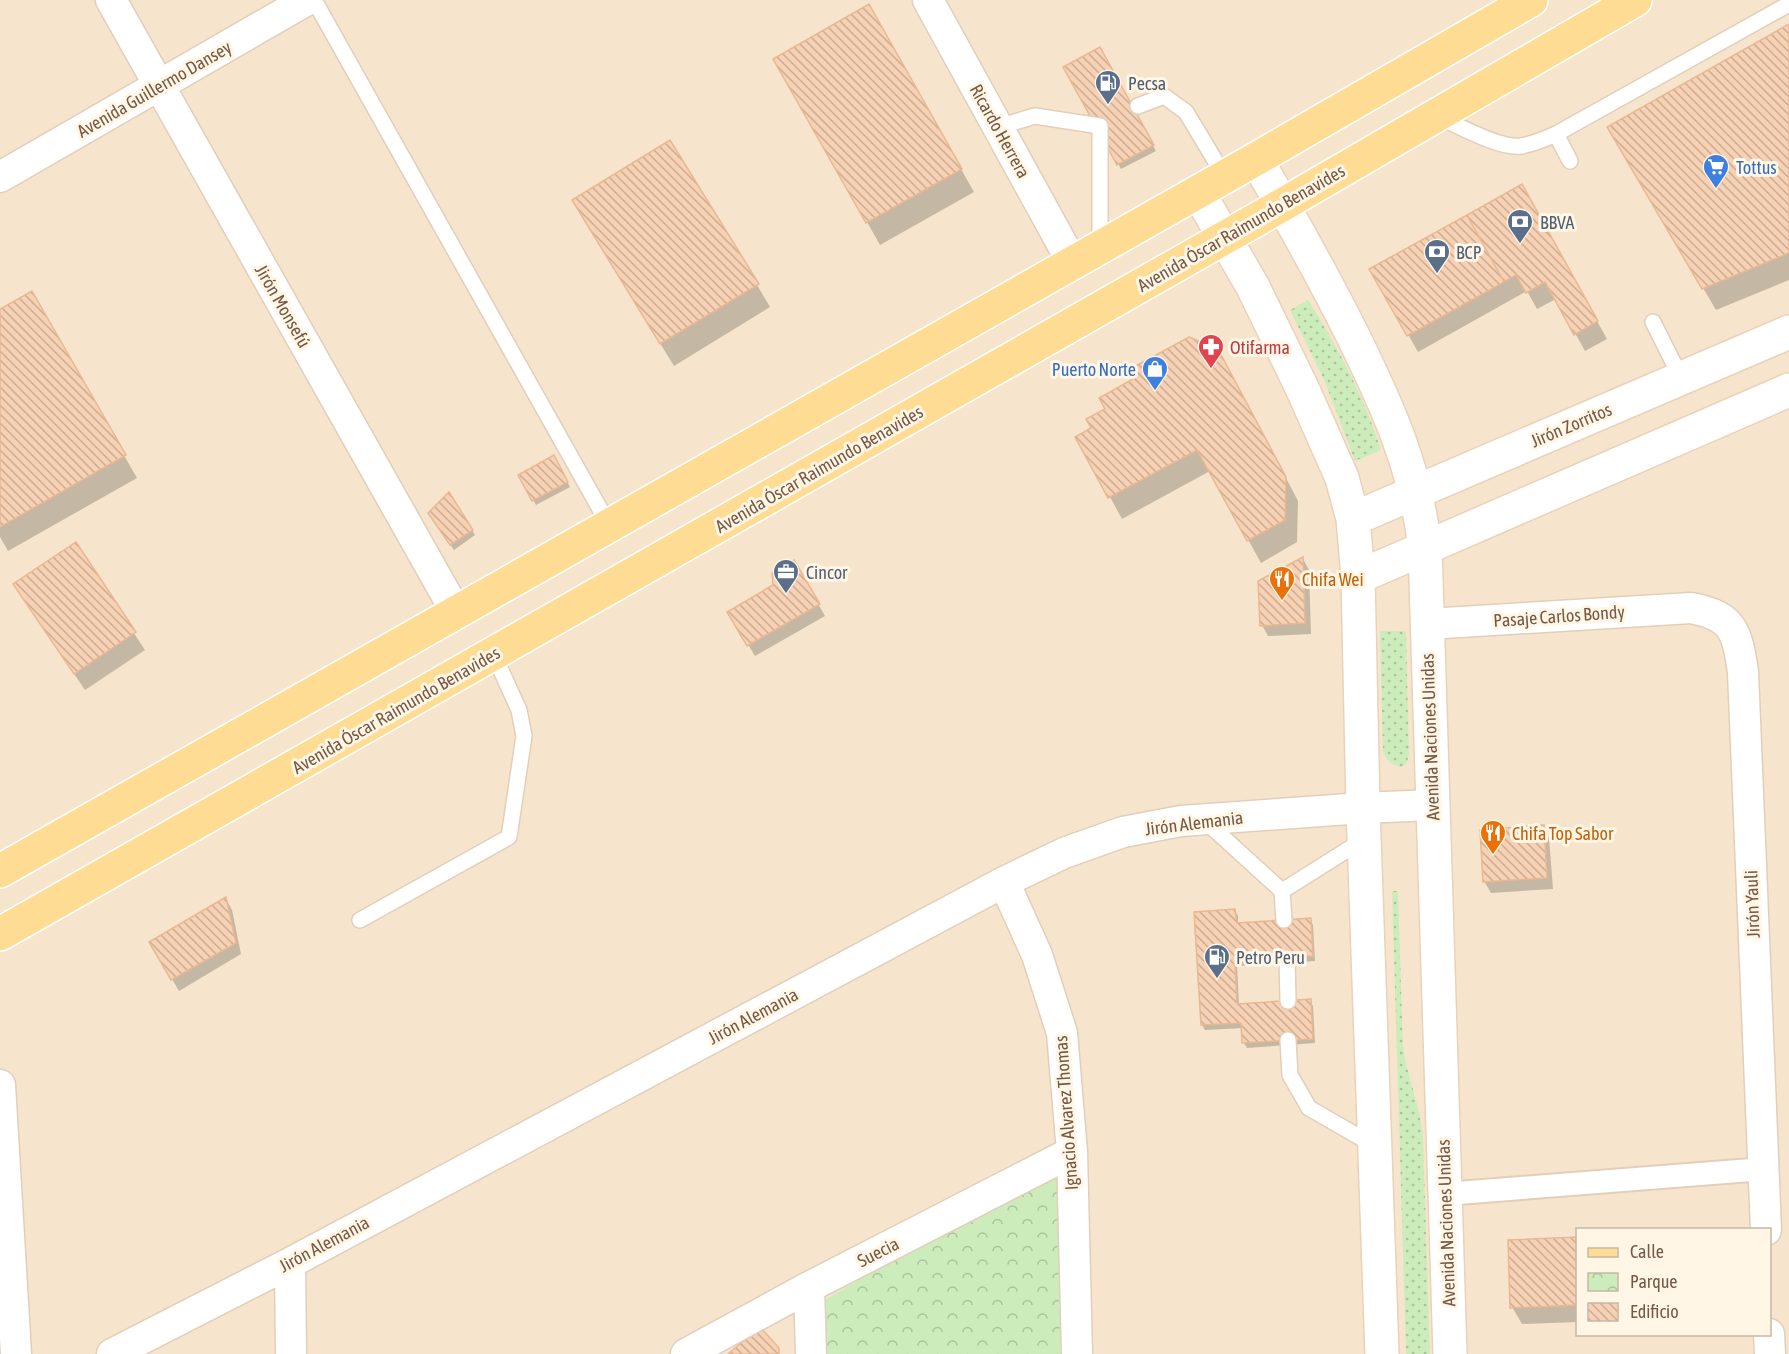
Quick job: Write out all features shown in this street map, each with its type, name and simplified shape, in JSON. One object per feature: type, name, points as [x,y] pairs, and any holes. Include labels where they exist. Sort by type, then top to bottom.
[{"type":"main road","points":[[0,871],[1256,159],[1531,0]]},
{"type":"main road","name":"Avenida Óscar Raimundo Benavides","points":[[0,934],[1226,237],[1635,0]]},
{"type":"main road","name":"Avenida Naciones Unidas","points":[[1256,159],[1321,272],[1384,399],[1404,450],[1416,492],[1425,548],[1450,1354]]},
{"type":"main road","points":[[1211,184],[1226,237],[1308,400],[1342,477],[1353,519],[1358,577],[1382,1354]]},
{"type":"main road","name":"Jirón Zorritos","points":[[1353,519],[1789,332]]},
{"type":"main road","points":[[1358,577],[1789,390]]},
{"type":"street","name":"Jirón Monsefú","points":[[111,0],[456,612]]},
{"type":"street","name":"Avenida Guillermo Dansey","points":[[0,177],[307,0]]},
{"type":"street","name":"Ricardo Herrera","points":[[928,0],[1072,262]]},
{"type":"street","name":"Pasaje Carlos Bondy","points":[[1426,624],[1690,608]]},
{"type":"street","name":"Jirón Yauli","points":[[1690,608],[1711,612],[1730,625],[1739,645],[1743,672],[1766,1228]]},
{"type":"street","name":"Jirón Alemania","points":[[112,1354],[290,1263],[1004,882],[1064,854],[1123,832],[1181,821],[1204,819],[1364,823],[1432,805]]},
{"type":"street","name":"Ignacio Alvarez Thomas","points":[[1004,882],[1037,955],[1062,1034],[1072,1152],[1077,1354]]},
{"type":"street","points":[[0,1085],[16,1354]]},
{"type":"street","name":"Suecia","points":[[686,1354],[809,1287],[1072,1152]]},
{"type":"street","points":[[1445,1194],[1764,1168]]},
{"type":"street","points":[[290,1263],[291,1354]]},
{"type":"street","points":[[809,1287],[811,1354]]},
{"type":"street","points":[[1769,1336],[1770,1354]]},
{"type":"lane","points":[[314,0],[609,525]]},
{"type":"lane","points":[[1437,116],[1489,140],[1519,147],[1556,134],[1789,4]]},
{"type":"lane","points":[[1138,106],[1164,96],[1186,112],[1211,184]]},
{"type":"lane","points":[[998,127],[1035,116],[1100,126],[1100,246]]},
{"type":"lane","points":[[1556,134],[1570,161]]},
{"type":"lane","points":[[1653,322],[1681,378]]},
{"type":"lane","points":[[360,920],[508,837],[524,736],[519,710],[494,655]]},
{"type":"lane","points":[[1204,819],[1282,891],[1284,920]]},
{"type":"lane","points":[[1282,891],[1364,823]]},
{"type":"lane","points":[[1287,958],[1288,1001]]},
{"type":"lane","points":[[1288,1040],[1290,1075],[1310,1108],[1375,1146]]},
{"type":"shaded area","points":[[0,0],[1789,0],[1789,1354],[0,1354]]},
{"type":"green space","points":[[1308,300],[1349,372],[1367,410],[1381,450],[1355,461],[1325,382],[1290,310]]},
{"type":"green space","points":[[1380,631],[1406,631],[1409,755],[1402,767],[1395,766],[1383,752]]},
{"type":"green space","points":[[1392,891],[1397,891],[1398,894],[1403,1046],[1423,1136],[1430,1354],[1406,1354]]},
{"type":"green space","points":[[1070,1155],[1075,1354],[826,1354],[823,1301]]},
{"type":"building","points":[[869,4],[962,169],[866,223],[773,59]]},
{"type":"building","name":"Tottus","points":[[1789,24],[1789,253],[1702,289],[1607,127]]},
{"type":"building","name":"Pecsa","points":[[1100,47],[1154,145],[1117,165],[1063,67]]},
{"type":"building","points":[[670,140],[759,284],[660,344],[572,200]]},
{"type":"building","name":"BBVA","points":[[1522,184],[1598,321],[1574,335],[1545,282],[1526,293],[1516,275],[1504,282],[1467,215]]},
{"type":"building","name":"BCP","points":[[1467,215],[1504,282],[1407,336],[1369,269]]},
{"type":"building","points":[[32,291],[126,455],[0,527],[0,309]]},
{"type":"building","points":[[1189,337],[1218,349],[1286,477],[1285,520],[1247,541],[1197,450],[1108,498],[1075,437],[1091,428],[1086,419],[1105,409],[1099,398],[1133,379],[1128,370]]},
{"type":"building","points":[[554,455],[568,482],[532,501],[518,475]]},
{"type":"building","points":[[449,492],[473,530],[450,545],[428,513]]},
{"type":"building","points":[[76,542],[136,632],[74,674],[13,584]]},
{"type":"building","name":"Chifa Wei","points":[[1303,557],[1305,623],[1260,626],[1258,581]]},
{"type":"building","name":"Cincor","points":[[794,560],[820,604],[747,646],[727,612],[773,585],[772,573]]},
{"type":"building","points":[[1544,825],[1547,878],[1483,882],[1480,830]]},
{"type":"building","points":[[226,897],[236,943],[171,980],[149,942]]},
{"type":"building","name":"Petro Peru","points":[[1235,909],[1237,923],[1311,918],[1313,956],[1235,961],[1237,1004],[1311,999],[1313,1039],[1242,1043],[1241,1023],[1201,1025],[1194,912]]},
{"type":"building","points":[[1576,1237],[1576,1305],[1510,1308],[1508,1240]]},
{"type":"building","points":[[760,1327],[779,1348],[779,1354],[728,1354]]},
{"type":"place","name":"Pecsa","points":[[1108,106]]},
{"type":"place","name":"Tottus","points":[[1716,190]]},
{"type":"place","name":"BBVA","points":[[1520,245]]},
{"type":"place","name":"BCP","points":[[1437,275]]},
{"type":"place","name":"Otifarma","points":[[1211,370]]},
{"type":"place","name":"Puerto Norte","points":[[1155,392]]},
{"type":"place","name":"Cincor","points":[[786,595]]},
{"type":"place","name":"Chifa Wei","points":[[1282,602]]},
{"type":"place","name":"Chifa Top Sabor","points":[[1493,856]]},
{"type":"place","name":"Petro Peru","points":[[1217,980]]}]
